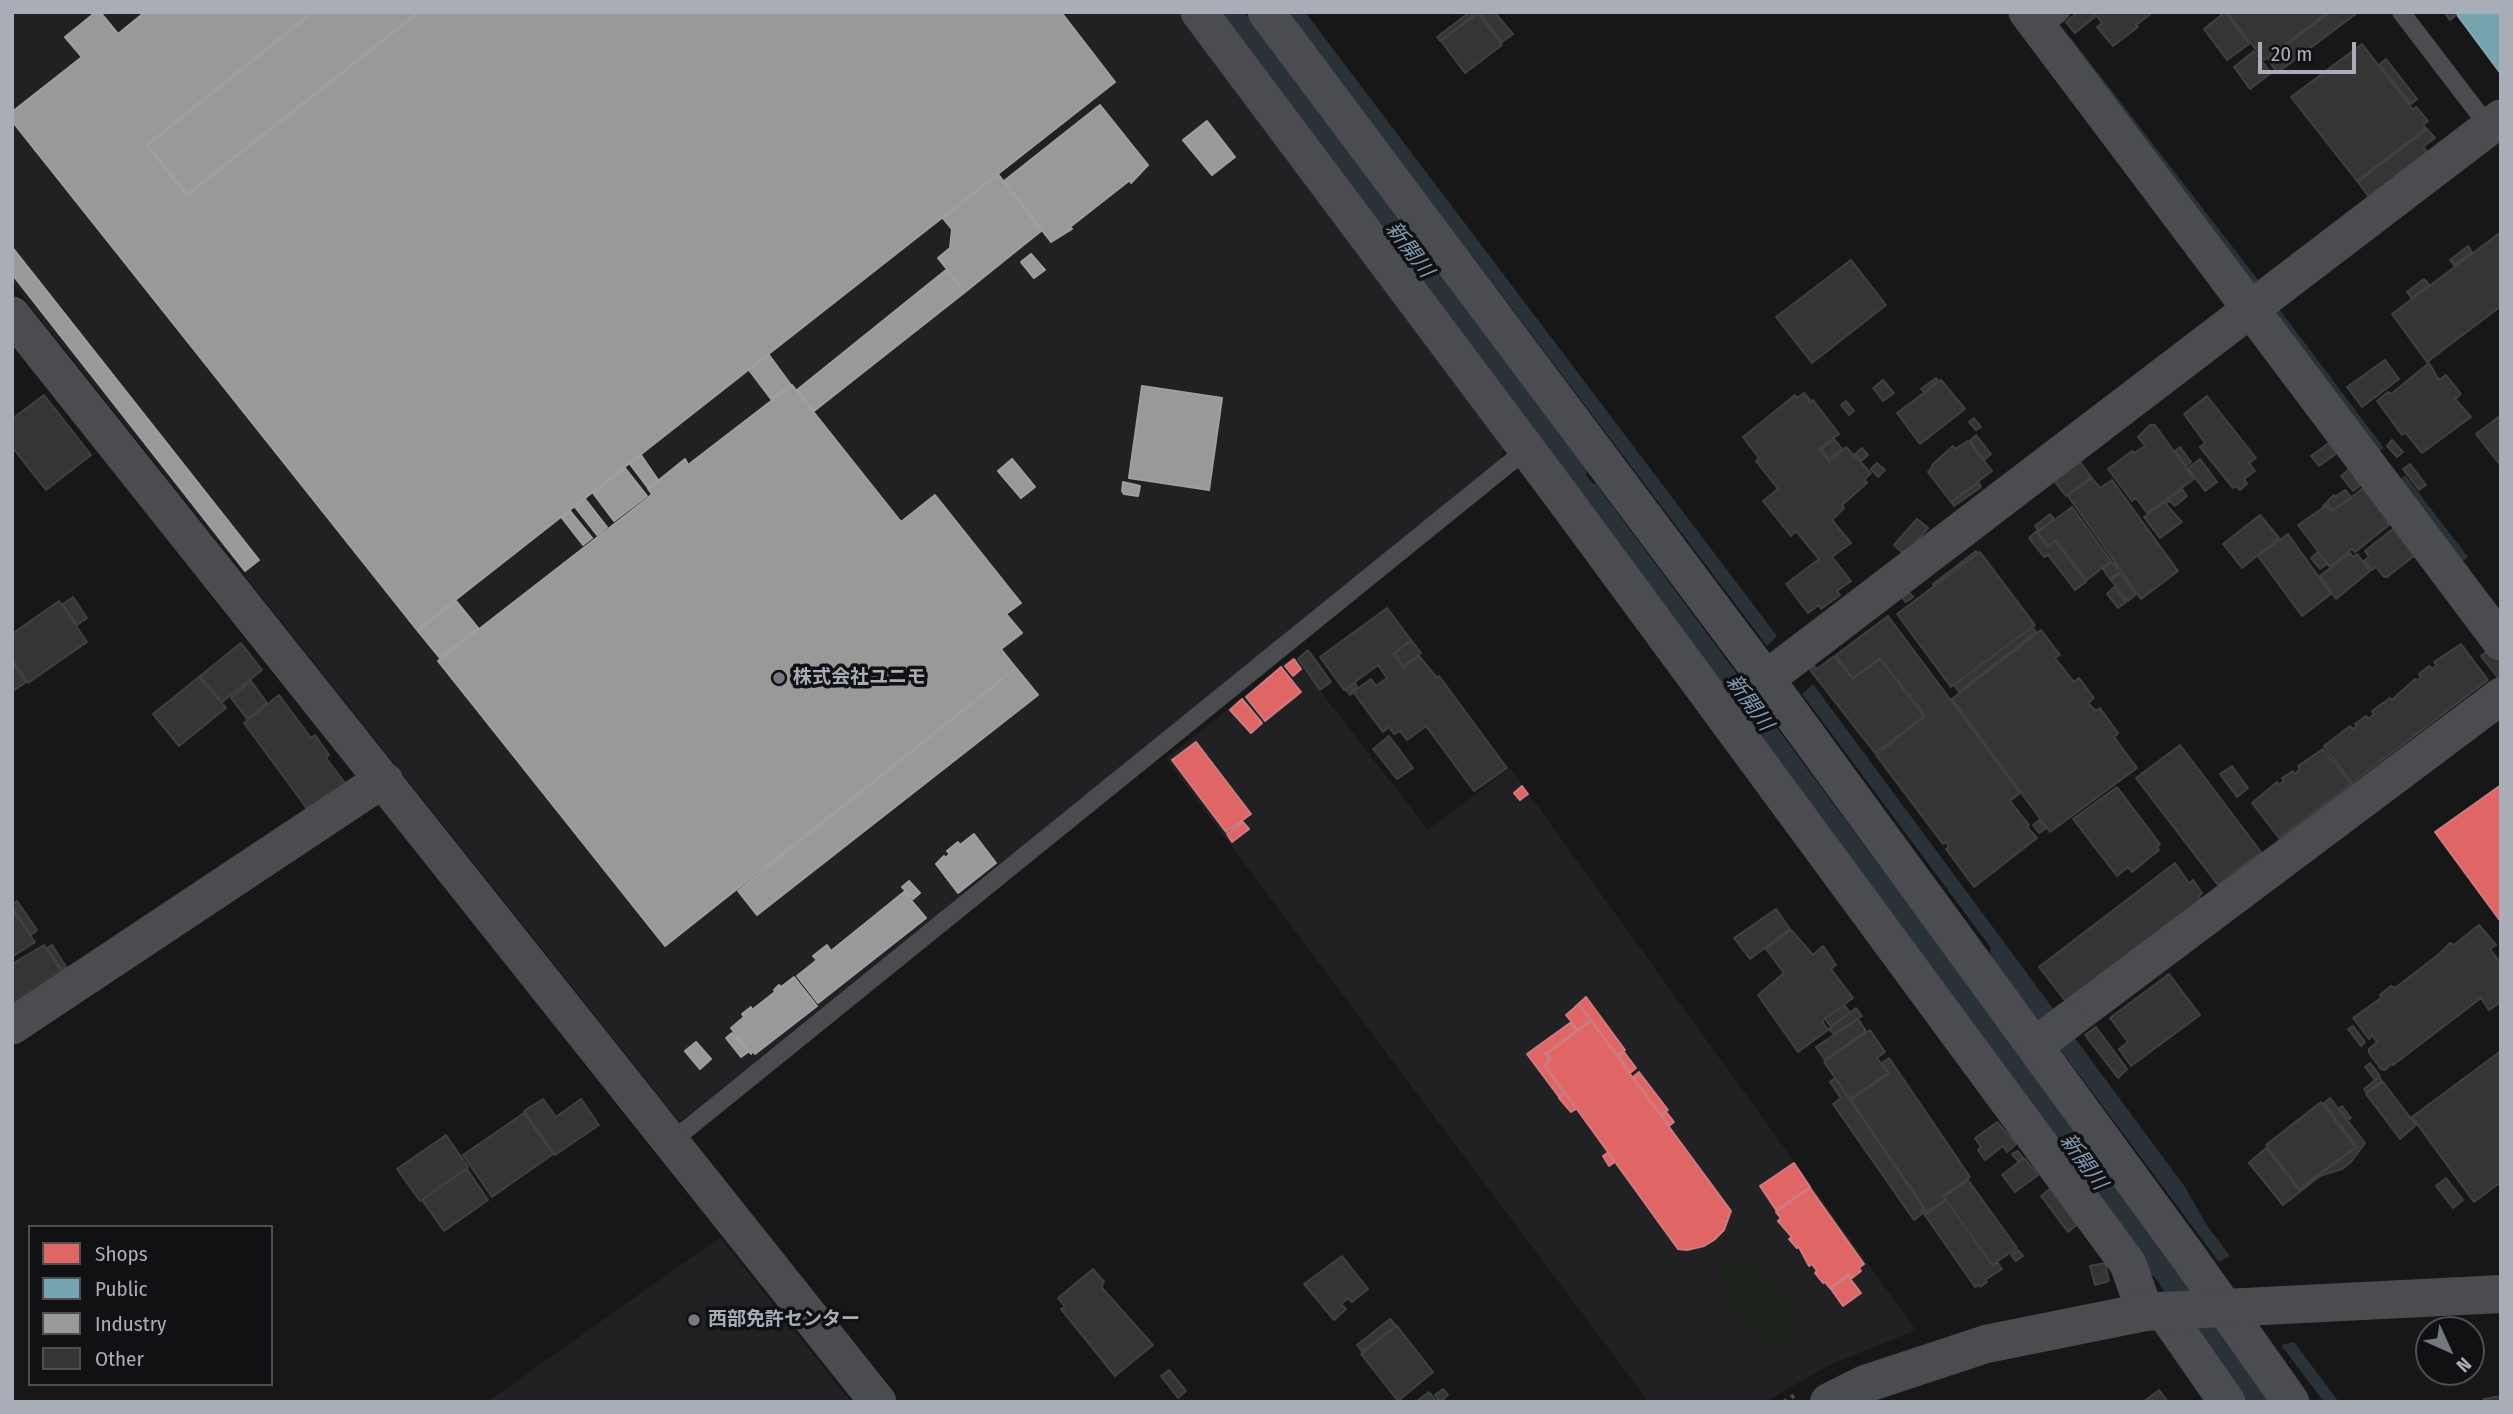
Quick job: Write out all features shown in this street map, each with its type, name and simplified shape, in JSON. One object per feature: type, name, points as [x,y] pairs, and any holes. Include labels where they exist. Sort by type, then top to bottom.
[{"type":"street","points":[[1199,12],[1527,449],[2227,1402]]},
{"type":"street","points":[[1266,12],[1766,679],[2190,1259],[2291,1402]]},
{"type":"street","points":[[2043,18],[2250,310],[2501,642]]},
{"type":"street","points":[[1766,679],[2495,122]]},
{"type":"street","points":[[12,315],[878,1402]]},
{"type":"street","points":[[2035,1046],[2501,696]]},
{"type":"street","points":[[12,1026],[367,790],[385,781]]},
{"type":"street","points":[[1829,1402],[1865,1384],[1986,1344],[2160,1311],[2501,1294]]},
{"type":"lane","points":[[2401,12],[2495,122]]},
{"type":"lane","points":[[672,1141],[1527,449]]},
{"type":"shaded area","name":"株式会社ユニモ","points":[[12,12],[1185,12],[1504,444],[1501,460],[680,1122],[12,283]]},
{"type":"shaded area","points":[[1293,656],[1428,830],[1510,768],[1916,1330],[1836,1362],[1764,1402],[1649,1402],[1166,759]]},
{"type":"shaded area","name":"西部免許センター","points":[[720,1237],[851,1402],[487,1402]]},
{"type":"shaded area","points":[[1740,1256],[1761,1271],[1773,1284],[1792,1313],[1797,1327],[1796,1339],[1789,1349],[1778,1350],[1767,1344],[1746,1326],[1729,1304],[1723,1292],[1721,1266]]},
{"type":"water","name":"新開川","points":[[1216,12],[1244,12],[1587,470],[1586,475],[1596,484],[2277,1402],[2242,1402],[2156,1279],[2137,1260]]},
{"type":"water","points":[[1288,12],[1305,12],[1777,636],[1767,646]]},
{"type":"water","points":[[2071,38],[2262,285],[2253,293],[2062,47]]},
{"type":"water","points":[[2279,309],[2384,448],[2373,456],[2270,318]]},
{"type":"water","points":[[2405,475],[2468,557],[2458,565],[2395,483]]},
{"type":"water","points":[[1813,684],[2185,1187],[2206,1224],[2230,1256],[2219,1262],[1990,955],[1991,948],[1802,694]]},
{"type":"water","points":[[2294,1342],[2339,1402],[2324,1402],[2281,1345]]},
{"type":"building: Shops","points":[[1294,659],[1301,669],[1293,676],[1285,666]]},
{"type":"building: Shops","points":[[1281,667],[1301,692],[1265,721],[1246,697]]},
{"type":"building: Shops","points":[[1242,699],[1262,723],[1251,733],[1230,710]]},
{"type":"building: Shops","points":[[1196,742],[1251,814],[1226,832],[1172,760]]},
{"type":"building: Shops","points":[[2501,785],[2501,922],[2435,832]]},
{"type":"building: Shops","points":[[1522,786],[1528,794],[1520,800],[1514,793]]},
{"type":"building: Shops","points":[[1243,822],[1249,829],[1232,842],[1227,834]]},
{"type":"building: Shops","points":[[1586,997],[1625,1050],[1617,1055],[1579,1004],[1575,1007]]},
{"type":"building: Shops","points":[[1579,1004],[1590,1020],[1578,1030],[1566,1015]]},
{"type":"building: Shops","points":[[1591,1021],[1731,1211],[1724,1230],[1704,1246],[1678,1249],[1545,1065],[1551,1059],[1547,1054]]},
{"type":"building: Shops","points":[[1570,1023],[1577,1030],[1545,1054],[1550,1060],[1544,1065],[1564,1093],[1559,1097],[1527,1054]]},
{"type":"building: Shops","points":[[1624,1052],[1636,1068],[1630,1073],[1619,1056]]},
{"type":"building: Shops","points":[[1639,1072],[1668,1110],[1661,1115],[1633,1077]]},
{"type":"building: Shops","points":[[1565,1093],[1576,1109],[1571,1112],[1559,1098]]},
{"type":"building: Shops","points":[[1667,1113],[1674,1122],[1669,1126],[1662,1116]]},
{"type":"building: Shops","points":[[1607,1153],[1615,1162],[1609,1166],[1603,1156]]},
{"type":"building: Shops","points":[[1794,1163],[1810,1187],[1776,1210],[1760,1186]]},
{"type":"building: Shops","points":[[1810,1188],[1864,1264],[1859,1268],[1861,1271],[1852,1278],[1848,1274],[1830,1288],[1815,1273],[1817,1271],[1812,1264],[1809,1266],[1799,1247],[1789,1239],[1792,1237],[1778,1221],[1781,1218],[1776,1212]]},
{"type":"building: Shops","points":[[1848,1276],[1861,1293],[1843,1306],[1831,1289]]},
{"type":"building: Public","points":[[2455,12],[2501,12],[2501,74]]},
{"type":"building: Industry","points":[[96,12],[100,12],[118,34],[145,12],[312,12],[146,145],[187,196],[420,12],[1061,12],[1115,82],[417,630],[12,121],[12,112],[82,57],[65,37]]},
{"type":"building: Industry","points":[[314,12],[418,12],[187,194],[148,145]]},
{"type":"building: Industry","points":[[1100,105],[1148,165],[1131,183],[1130,180],[1070,227],[1072,229],[1051,242],[1004,181]]},
{"type":"building: Industry","points":[[1207,121],[1235,157],[1212,175],[1183,140]]},
{"type":"building: Industry","points":[[998,174],[1041,231],[965,292],[938,258],[950,248],[952,229],[943,218]]},
{"type":"building: Industry","points":[[12,247],[259,560],[245,571],[12,274]]},
{"type":"building: Industry","points":[[1031,254],[1045,270],[1034,278],[1021,262]]},
{"type":"building: Industry","points":[[946,270],[965,292],[814,411],[797,390]]},
{"type":"building: Industry","points":[[769,355],[791,385],[771,399],[749,370]]},
{"type":"building: Industry","points":[[792,385],[901,522],[935,495],[1021,603],[1006,614],[1022,633],[1001,649],[1016,668],[665,946],[438,661],[648,498],[652,494],[648,489],[685,459],[688,465]]},
{"type":"building: Industry","points":[[1142,386],[1222,398],[1209,490],[1129,478]]},
{"type":"building: Industry","points":[[641,455],[658,480],[648,488],[630,464]]},
{"type":"building: Industry","points":[[1012,459],[1035,487],[1021,498],[998,471]]},
{"type":"building: Industry","points":[[625,468],[647,496],[614,521],[593,493]]},
{"type":"building: Industry","points":[[1123,482],[1140,486],[1138,496],[1124,494]]},
{"type":"building: Industry","points":[[585,499],[607,527],[597,535],[575,507]]},
{"type":"building: Industry","points":[[570,511],[592,538],[583,545],[562,518]]},
{"type":"building: Industry","points":[[456,601],[478,628],[440,658],[418,631]]},
{"type":"building: Industry","points":[[1016,668],[1038,695],[757,915],[738,891]]},
{"type":"building: Industry","points":[[974,834],[996,863],[958,893],[936,864],[950,854],[947,851],[958,842],[960,845]]},
{"type":"building: Industry","points":[[909,881],[920,893],[913,899],[902,887]]},
{"type":"building: Industry","points":[[904,892],[926,918],[818,1003],[797,976],[817,960],[813,956],[827,945],[831,951]]},
{"type":"building: Industry","points":[[794,977],[817,1006],[755,1054],[753,1051],[751,1054],[731,1028],[744,1017],[742,1014],[751,1007],[752,1010],[775,992],[779,985],[781,987]]},
{"type":"building: Industry","points":[[732,1033],[748,1052],[741,1057],[726,1038]]},
{"type":"building: Industry","points":[[696,1042],[711,1059],[700,1069],[685,1051]]},
{"type":"building: Other","points":[[1470,12],[1473,16],[1440,41],[1437,37]]},
{"type":"building: Other","points":[[1494,12],[1513,34],[1502,42],[1480,13]]},
{"type":"building: Other","points":[[2078,12],[2093,12],[2096,16],[2075,33],[2066,22]]},
{"type":"building: Other","points":[[2094,12],[2153,12],[2113,46],[2097,27],[2102,23]]},
{"type":"building: Other","points":[[2225,12],[2249,44],[2227,60],[2204,29]]},
{"type":"building: Other","points":[[2227,12],[2328,12],[2264,60]]},
{"type":"building: Other","points":[[2330,12],[2357,13],[2277,73],[2268,59]]},
{"type":"building: Other","points":[[2444,12],[2454,12],[2456,15],[2450,20]]},
{"type":"building: Other","points":[[1478,13],[1502,45],[1465,73],[1441,41]]},
{"type":"building: Other","points":[[2362,44],[2413,110],[2416,107],[2428,121],[2423,125],[2426,128],[2357,181],[2291,97]]},
{"type":"building: Other","points":[[2254,51],[2271,73],[2250,89],[2234,67]]},
{"type":"building: Other","points":[[2386,59],[2417,99],[2411,104],[2379,65]]},
{"type":"building: Other","points":[[2427,129],[2435,138],[2423,147],[2429,154],[2371,200],[2358,182]]},
{"type":"building: Other","points":[[2501,232],[2501,306],[2427,362],[2392,314]]},
{"type":"building: Other","points":[[2468,246],[2472,252],[2454,265],[2450,260]]},
{"type":"building: Other","points":[[1851,260],[1886,305],[1812,363],[1776,317]]},
{"type":"building: Other","points":[[2424,279],[2429,285],[2412,298],[2407,292]]},
{"type":"building: Other","points":[[2385,360],[2399,379],[2362,407],[2347,387]]},
{"type":"building: Other","points":[[2429,363],[2439,380],[2446,375],[2461,394],[2455,399],[2471,417],[2422,453],[2405,432],[2402,435],[2377,401],[2388,392],[2391,394]]},
{"type":"building: Other","points":[[1936,378],[1938,381],[1924,392],[1921,389]]},
{"type":"building: Other","points":[[1883,380],[1894,393],[1883,401],[1873,388]]},
{"type":"building: Other","points":[[1941,380],[1965,409],[1920,444],[1897,413]]},
{"type":"building: Other","points":[[1804,393],[1810,403],[1813,400],[1839,434],[1819,449],[1829,462],[1846,447],[1871,473],[1864,480],[1867,483],[1842,505],[1844,508],[1832,520],[1851,543],[1832,557],[1851,581],[1837,591],[1840,595],[1821,609],[1819,605],[1808,613],[1786,584],[1819,559],[1796,531],[1791,536],[1763,501],[1778,489],[1756,461],[1759,458],[1743,437],[1795,395],[1797,398]]},
{"type":"building: Other","points":[[44,395],[91,455],[46,490],[12,447],[12,419]]},
{"type":"building: Other","points":[[2207,396],[2256,458],[2249,463],[2255,471],[2244,479],[2247,484],[2240,490],[2236,486],[2233,488],[2200,447],[2205,443],[2184,414]]},
{"type":"building: Other","points":[[1846,401],[1854,411],[1849,415],[1841,405]]},
{"type":"building: Other","points":[[2501,415],[2501,466],[2476,434]]},
{"type":"building: Other","points":[[1974,418],[1981,427],[1976,430],[1969,422]]},
{"type":"building: Other","points":[[2150,425],[2155,425],[2194,479],[2147,513],[2136,498],[2132,501],[2108,469],[2132,451],[2134,453],[2145,446],[2138,437]]},
{"type":"building: Other","points":[[1976,435],[1991,454],[1984,460],[1970,441]]},
{"type":"building: Other","points":[[1834,439],[1842,449],[1829,459],[1821,450]]},
{"type":"building: Other","points":[[2333,440],[2341,450],[2319,466],[2311,456]]},
{"type":"building: Other","points":[[2392,440],[2403,452],[2397,457],[2387,446]]},
{"type":"building: Other","points":[[1968,441],[1992,471],[1951,502],[1928,472],[1953,446],[1955,449]]},
{"type":"building: Other","points":[[2180,447],[2191,462],[2186,466],[2175,451]]},
{"type":"building: Other","points":[[1862,448],[1868,455],[1861,461],[1855,454]]},
{"type":"building: Other","points":[[2078,459],[2091,477],[2066,496],[2052,478]]},
{"type":"building: Other","points":[[2200,459],[2217,482],[2205,491],[2188,468]]},
{"type":"building: Other","points":[[1877,463],[1885,470],[1878,477],[1871,469]]},
{"type":"building: Other","points":[[2410,464],[2426,485],[2419,490],[2403,469]]},
{"type":"building: Other","points":[[2353,466],[2365,481],[2353,491],[2341,476]]},
{"type":"building: Other","points":[[2092,478],[2100,488],[2112,480],[2178,571],[2141,599],[2068,496]]},
{"type":"building: Other","points":[[1979,483],[1981,487],[1954,506],[1951,502]]},
{"type":"building: Other","points":[[2367,485],[2393,518],[2387,523],[2389,525],[2355,552],[2352,549],[2330,567],[2298,525],[2327,505],[2331,511],[2342,505]]},
{"type":"building: Other","points":[[2182,489],[2187,496],[2175,506],[2170,501],[2165,502]]},
{"type":"building: Other","points":[[2345,490],[2351,497],[2342,504],[2332,510],[2327,503],[2323,506],[2334,495],[2335,497]]},
{"type":"building: Other","points":[[2164,502],[2182,522],[2160,538],[2144,517]]},
{"type":"building: Other","points":[[2072,507],[2111,561],[2087,580],[2056,540],[2048,546],[2038,532]]},
{"type":"building: Other","points":[[2050,514],[2054,519],[2037,532],[2048,547],[2055,541],[2086,582],[2075,590],[2048,555],[2044,557],[2029,538],[2038,530],[2035,526]]},
{"type":"building: Other","points":[[2260,515],[2279,538],[2242,568],[2223,544]]},
{"type":"building: Other","points":[[1917,519],[1928,528],[1905,555],[1894,545]]},
{"type":"building: Other","points":[[2398,525],[2419,552],[2384,577],[2376,567],[2372,570],[2364,561],[2369,557],[2365,551]]},
{"type":"building: Other","points":[[2288,534],[2331,594],[2302,616],[2258,556]]},
{"type":"building: Other","points":[[1976,551],[1978,553],[1934,586],[1933,584]]},
{"type":"building: Other","points":[[1980,552],[2035,625],[1951,687],[1897,614]]},
{"type":"building: Other","points":[[2318,552],[2327,564],[2320,569],[2311,558]]},
{"type":"building: Other","points":[[2350,553],[2353,557],[2357,554],[2370,571],[2336,599],[2320,576]]},
{"type":"building: Other","points":[[2113,562],[2119,572],[2110,579],[2103,569]]},
{"type":"building: Other","points":[[2120,573],[2136,594],[2128,601],[2111,580]]},
{"type":"building: Other","points":[[2114,587],[2126,602],[2118,608],[2107,594]]},
{"type":"building: Other","points":[[1907,590],[1913,597],[1906,602],[1900,595]]},
{"type":"building: Other","points":[[73,597],[87,618],[77,625],[63,604]]},
{"type":"building: Other","points":[[59,601],[87,642],[28,683],[12,659],[12,634]]},
{"type":"building: Other","points":[[1387,608],[1411,640],[1393,654],[1404,668],[1419,656],[1437,678],[1439,676],[1507,768],[1474,791],[1426,726],[1407,740],[1400,731],[1394,734],[1389,727],[1383,732],[1353,692],[1371,679],[1376,686],[1387,678],[1378,665],[1344,690],[1320,657]]},
{"type":"building: Other","points":[[1888,616],[2020,793],[2010,801],[2037,838],[1974,887],[1946,849],[1949,847],[1946,842],[1943,844],[1876,755],[1925,716],[1880,658],[1853,678],[1836,655]]},
{"type":"building: Other","points":[[2032,627],[2036,632],[1959,692],[1954,685]]},
{"type":"building: Other","points":[[2041,630],[2060,655],[2055,658],[2074,682],[2079,678],[2094,698],[2088,703],[2096,711],[2100,708],[2118,733],[2114,737],[2137,768],[2050,832],[1952,699]]},
{"type":"building: Other","points":[[1412,641],[1421,653],[1403,666],[1394,653]]},
{"type":"building: Other","points":[[241,643],[262,670],[222,702],[200,676]]},
{"type":"building: Other","points":[[2461,644],[2488,680],[2352,783],[2324,746],[2350,726],[2353,729],[2357,726],[2355,724],[2366,716],[2369,719],[2374,714],[2372,711],[2390,698],[2392,700],[2415,679],[2416,681],[2421,677],[2419,674],[2429,666],[2432,669],[2437,665],[2434,662]]},
{"type":"building: Other","points":[[2492,647],[2501,658],[2501,676],[2498,678],[2481,656]]},
{"type":"building: Other","points":[[1308,650],[1331,682],[1320,690],[1298,659]]},
{"type":"building: Other","points":[[1834,656],[1853,679],[1880,659],[1924,716],[1875,753],[1810,670],[1814,666],[1817,669]]},
{"type":"building: Other","points":[[12,662],[26,682],[12,692]]},
{"type":"building: Other","points":[[199,677],[226,708],[179,746],[153,714]]},
{"type":"building: Other","points":[[251,681],[267,703],[247,719],[231,698]]},
{"type":"building: Other","points":[[1355,683],[1357,687],[1350,695],[1346,690]]},
{"type":"building: Other","points":[[279,695],[311,738],[315,735],[329,755],[326,758],[348,787],[311,814],[244,723]]},
{"type":"building: Other","points":[[1389,736],[1413,768],[1397,779],[1373,749]]},
{"type":"building: Other","points":[[2180,745],[2261,852],[2218,885],[2136,778]]},
{"type":"building: Other","points":[[2323,749],[2351,784],[2279,838],[2252,803],[2277,782],[2279,785],[2284,781],[2282,778],[2293,771],[2295,774],[2300,769],[2298,766]]},
{"type":"building: Other","points":[[2232,766],[2248,788],[2237,797],[2220,774]]},
{"type":"building: Other","points":[[2117,787],[2160,844],[2157,847],[2159,850],[2132,872],[2128,867],[2117,876],[2073,819]]},
{"type":"building: Other","points":[[2039,820],[2046,828],[2039,833],[2033,825]]},
{"type":"building: Other","points":[[2175,863],[2189,883],[2193,880],[2202,893],[2199,896],[2202,900],[2067,1003],[2039,967]]},
{"type":"building: Other","points":[[17,901],[37,930],[31,935],[12,907]]},
{"type":"building: Other","points":[[12,909],[35,942],[12,957]]},
{"type":"building: Other","points":[[1776,909],[1790,929],[1750,959],[1734,938]]},
{"type":"building: Other","points":[[2479,925],[2496,945],[2490,949],[2501,964],[2501,1002],[2489,1010],[2481,998],[2393,1065],[2392,1063],[2385,1070],[2381,1069],[2369,1053],[2369,1049],[2377,1042],[2372,1035],[2369,1039],[2353,1018],[2381,998],[2380,995],[2391,986],[2395,988],[2450,943],[2454,945]]},
{"type":"building: Other","points":[[1791,930],[1813,955],[1823,946],[1836,965],[1831,969],[1853,998],[1822,1021],[1828,1030],[1798,1052],[1758,995],[1784,973],[1766,949]]},
{"type":"building: Other","points":[[44,945],[67,980],[12,1017],[12,964]]},
{"type":"building: Other","points":[[52,945],[72,976],[68,978],[47,948]]},
{"type":"building: Other","points":[[2169,974],[2200,1015],[2131,1066],[2119,1049],[2128,1042],[2110,1018]]},
{"type":"building: Other","points":[[1844,1005],[1850,1012],[1831,1027],[1825,1019]]},
{"type":"building: Other","points":[[1856,1008],[1862,1016],[1834,1034],[1829,1029]]},
{"type":"building: Other","points":[[1858,1019],[1866,1031],[1825,1060],[1816,1047]]},
{"type":"building: Other","points":[[2353,1026],[2365,1042],[2361,1046],[2348,1029]]},
{"type":"building: Other","points":[[2096,1027],[2127,1069],[2118,1078],[2085,1035]]},
{"type":"building: Other","points":[[1870,1030],[1885,1052],[1877,1058],[1888,1073],[1850,1099],[1824,1062]]},
{"type":"building: Other","points":[[2501,1051],[2501,1182],[2474,1202],[2412,1117]]},
{"type":"building: Other","points":[[1889,1058],[1970,1177],[1942,1196],[1945,1200],[1927,1212],[1851,1100],[1889,1074],[1882,1063]]},
{"type":"building: Other","points":[[2370,1063],[2380,1076],[2375,1080],[2365,1067]]},
{"type":"building: Other","points":[[2379,1077],[2382,1081],[2366,1092],[2364,1089]]},
{"type":"building: Other","points":[[1835,1078],[1924,1209],[1914,1220],[1833,1104],[1841,1098],[1830,1082]]},
{"type":"building: Other","points":[[2383,1082],[2416,1125],[2400,1139],[2366,1094]]},
{"type":"building: Other","points":[[2330,1098],[2365,1143],[2351,1162],[2342,1169],[2320,1176],[2283,1205],[2249,1163],[2266,1148],[2299,1190],[2357,1147],[2324,1103]]},
{"type":"building: Other","points":[[543,1099],[556,1117],[581,1099],[599,1125],[555,1155],[524,1111]]},
{"type":"building: Other","points":[[2321,1102],[2355,1147],[2299,1189],[2266,1145]]},
{"type":"building: Other","points":[[2342,1106],[2351,1118],[2348,1120],[2339,1109]]},
{"type":"building: Other","points":[[524,1113],[553,1154],[492,1197],[463,1155]]},
{"type":"building: Other","points":[[1997,1122],[2016,1144],[2007,1152],[2003,1146],[1985,1160],[1978,1150],[1981,1147],[1975,1138]]},
{"type":"building: Other","points":[[446,1135],[468,1167],[420,1201],[397,1169]]},
{"type":"building: Other","points":[[2018,1151],[2023,1158],[2018,1161],[2012,1154]]},
{"type":"building: Other","points":[[2024,1158],[2038,1175],[2015,1192],[2002,1175]]},
{"type":"building: Other","points":[[467,1169],[488,1200],[444,1231],[422,1200]]},
{"type":"building: Other","points":[[2446,1178],[2463,1200],[2453,1208],[2436,1186]]},
{"type":"building: Other","points":[[1968,1180],[2017,1248],[1992,1265],[1944,1197]]},
{"type":"building: Other","points":[[2051,1188],[2078,1224],[2068,1232],[2041,1196]]},
{"type":"building: Other","points":[[1946,1200],[1993,1266],[1998,1263],[2002,1269],[1985,1280],[1987,1282],[1980,1287],[1975,1287],[1922,1211],[1927,1214]]},
{"type":"building: Other","points":[[2018,1250],[2023,1256],[2016,1261],[2011,1255]]},
{"type":"building: Other","points":[[1342,1256],[1368,1289],[1352,1302],[1348,1298],[1341,1304],[1346,1309],[1334,1320],[1304,1284]]},
{"type":"building: Other","points":[[2105,1263],[2109,1281],[2095,1285],[2090,1266]]},
{"type":"building: Other","points":[[1093,1269],[1104,1282],[1103,1289],[1153,1345],[1115,1376],[1061,1309],[1065,1307],[1058,1298]]},
{"type":"building: Other","points":[[1390,1319],[1396,1326],[1362,1351],[1357,1345]]},
{"type":"building: Other","points":[[1397,1326],[1433,1372],[1398,1401],[1361,1354]]},
{"type":"building: Other","points":[[1169,1370],[1186,1391],[1178,1398],[1161,1376]]},
{"type":"building: Other","points":[[1443,1389],[1448,1395],[1440,1402],[1435,1395]]},
{"type":"building: Other","points":[[2159,1390],[2168,1402],[2143,1402]]},
{"type":"building: Other","points":[[1429,1392],[1437,1402],[1416,1402]]},
{"type":"building: Other","points":[[2501,1396],[2501,1402],[2484,1402],[2484,1399]]},
{"type":"place","name":"株式会社ユニモ","points":[[779,678]]},
{"type":"place","name":"西部免許センター","points":[[694,1320]]}]
